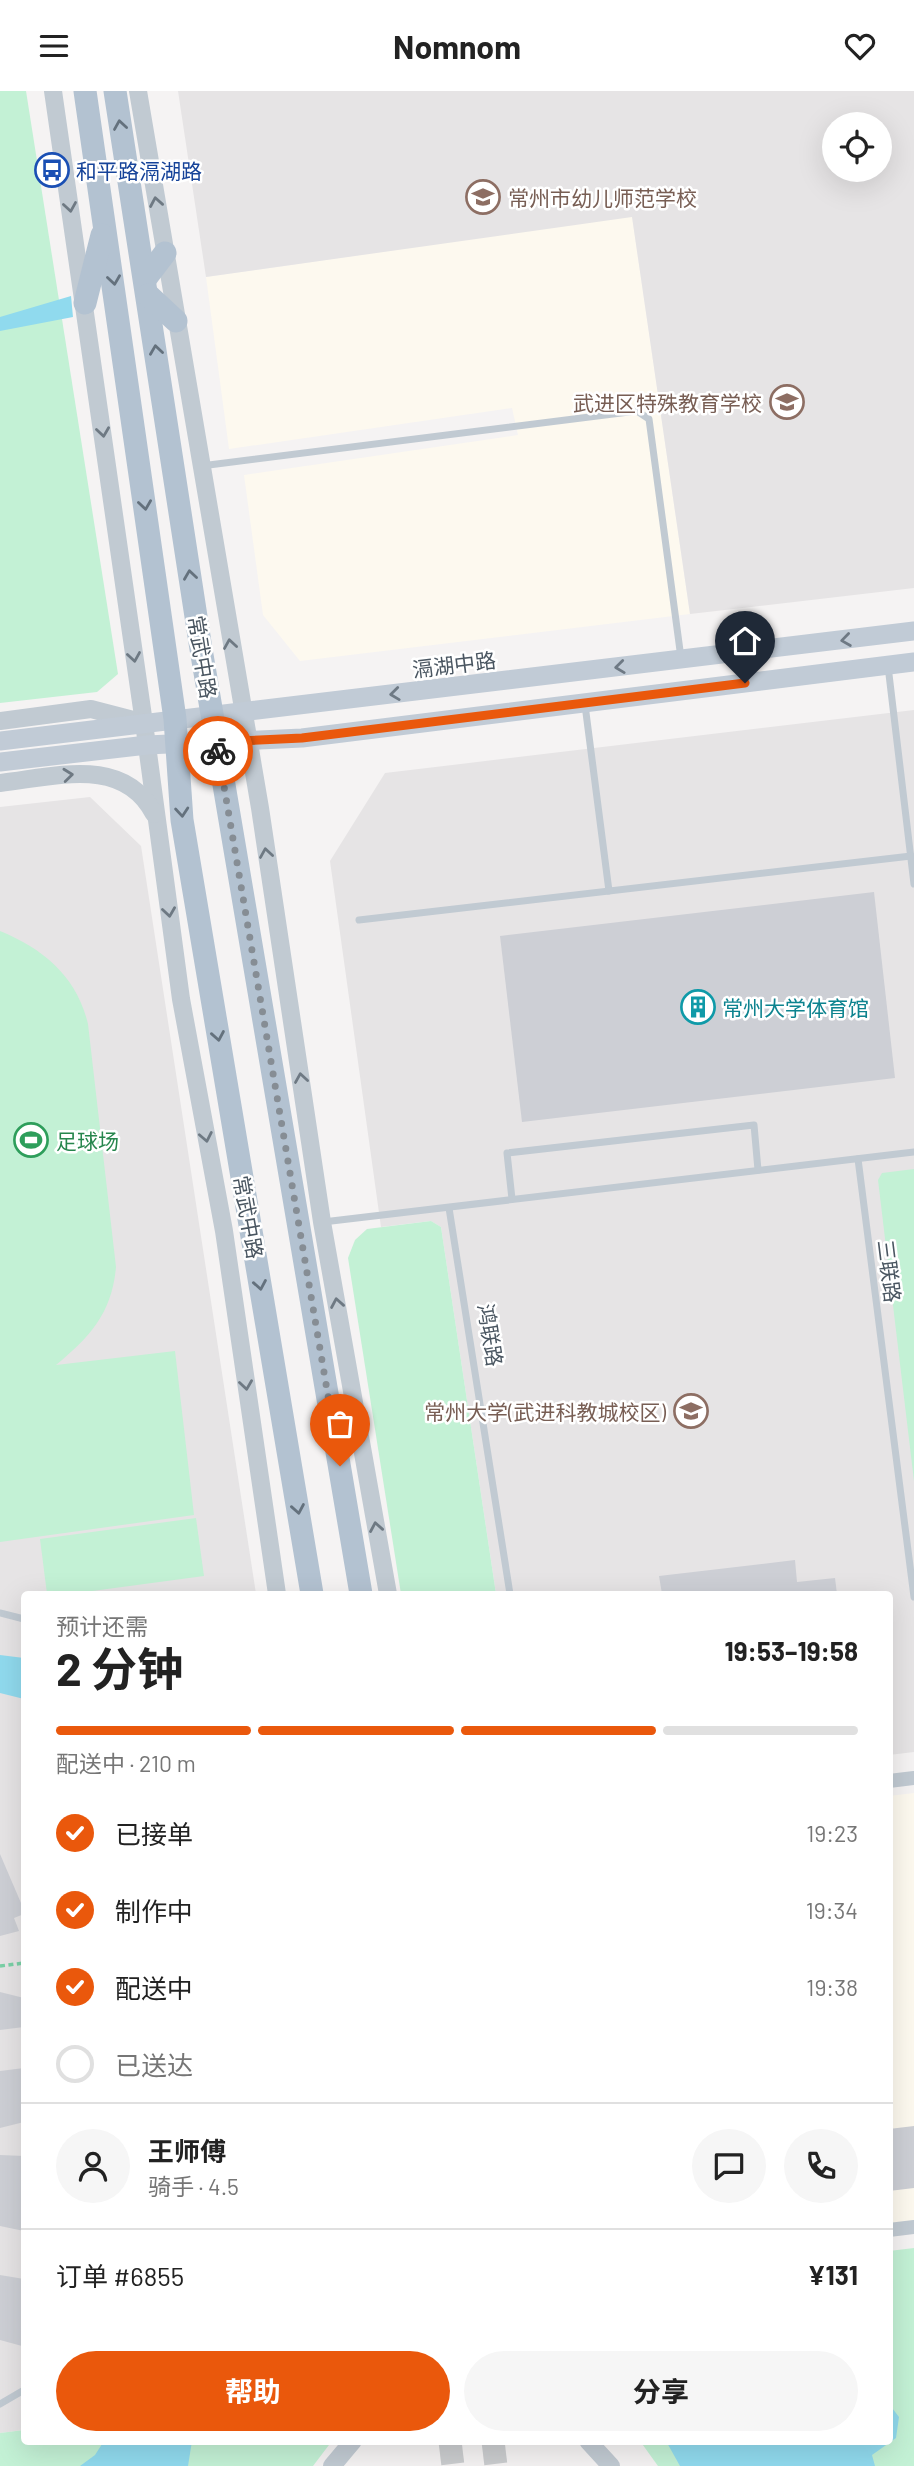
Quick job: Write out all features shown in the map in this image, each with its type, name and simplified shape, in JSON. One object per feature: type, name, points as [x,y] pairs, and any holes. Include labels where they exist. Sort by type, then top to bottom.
[{"type":"main road","name":"常武中路","points":[[85,91],[175,719],[182,820],[311,1591]]},
{"type":"main road","name":"常武中路","points":[[115,91],[212,715],[360,1591]]},
{"type":"main road","points":[[85,303],[105,221]]},
{"type":"main road","points":[[165,253],[147,287],[176,321]]},
{"type":"main road","name":"滆湖中路","points":[[0,741],[914,631]]},
{"type":"main road","points":[[0,762],[147,745],[302,738],[914,662]]},
{"type":"street","points":[[53,91],[181,999],[224,1231],[277,1591]]},
{"type":"street","points":[[138,91],[246,741],[260,808],[322,1222],[386,1591]]},
{"type":"street","points":[[0,720],[91,709],[144,723]]},
{"type":"street","points":[[0,783],[84,773],[106,775],[134,787],[147,801],[157,820]]},
{"type":"street","points":[[893,1781],[914,1778]]},
{"type":"street","points":[[893,2230],[914,2227]]},
{"type":"street","points":[[332,2466],[350,2445]]},
{"type":"street","points":[[592,2445],[611,2466]]},
{"type":"lane","points":[[200,466],[637,411],[649,419],[681,660]]},
{"type":"lane","points":[[887,665],[911,841],[914,884]]},
{"type":"lane","points":[[584,703],[609,891]]},
{"type":"lane","points":[[359,920],[911,856]]},
{"type":"lane","points":[[512,1199],[507,1153],[754,1125],[758,1170]]},
{"type":"lane","points":[[322,1222],[914,1152]]},
{"type":"lane","name":"三联路","points":[[859,1159],[914,1597]]},
{"type":"lane","name":"鸿联路","points":[[449,1208],[510,1591]]},
{"type":"lane","points":[[0,1613],[21,1618]]},
{"type":"lane","points":[[0,2404],[21,2392]]},
{"type":"path","points":[[0,1966],[21,1963]]},
{"type":"shaded area","points":[[178,91],[914,91],[914,588],[690,614],[632,217],[206,277]]},
{"type":"shaded area","points":[[632,216],[690,614],[300,661],[263,615],[244,475],[518,435],[512,408],[229,449],[206,277]]},
{"type":"shaded area","name":"常州大学(武进科教城校区)","points":[[914,710],[914,1752],[893,1755],[893,1591],[496,1591],[441,1227],[431,1221],[381,1227],[330,861],[385,773]]},
{"type":"shaded area","points":[[90,797],[141,846],[256,1591],[21,1591],[21,2430],[0,2433],[0,807]]},
{"type":"shaded area","points":[[914,1793],[914,2224],[893,2227],[893,1796]]},
{"type":"green space","points":[[0,91],[26,91],[118,674],[97,692],[0,703]]},
{"type":"green space","points":[[0,931],[31,947],[56,967],[76,992],[88,1024],[116,1267],[110,1298],[97,1323],[56,1365],[175,1351],[194,1515],[0,1542]]},
{"type":"green space","points":[[914,1169],[914,1481],[878,1180],[882,1173]]},
{"type":"green space","points":[[431,1221],[441,1227],[496,1591],[401,1591],[348,1258],[355,1240],[367,1229]]},
{"type":"green space","points":[[196,1518],[204,1576],[92,1591],[47,1591],[40,1539]]},
{"type":"green space","points":[[914,2248],[914,2466],[658,2466],[643,2445],[893,2445],[893,2251]]},
{"type":"green space","points":[[21,2430],[21,2445],[329,2445],[313,2466],[0,2466],[0,2433]]},
{"type":"water","points":[[71,296],[73,317],[0,331],[0,317]]},
{"type":"water","points":[[0,1655],[21,1658],[21,1698],[0,1693]]},
{"type":"water","points":[[893,2409],[899,2417],[896,2438],[893,2440]]},
{"type":"water","points":[[101,2445],[191,2445],[188,2466],[80,2466],[95,2455]]},
{"type":"water","points":[[668,2445],[886,2445],[872,2455],[875,2466],[680,2466]]},
{"type":"building","name":"常州大学体育馆","points":[[874,892],[895,1078],[522,1122],[500,936]]},
{"type":"building","points":[[795,1560],[797,1582],[835,1578],[837,1591],[662,1591],[659,1576]]},
{"type":"building","points":[[0,1854],[21,1903],[21,1915],[14,1918],[19,1931],[0,1936]]},
{"type":"building","points":[[0,1992],[21,1997],[21,2027],[0,2030]]},
{"type":"building","points":[[21,2068],[21,2123],[0,2128],[0,2071]]},
{"type":"building","points":[[914,2126],[914,2188],[893,2191],[893,2129]]},
{"type":"building","points":[[0,2155],[21,2156],[21,2230],[0,2226]]},
{"type":"building","points":[[0,2275],[21,2278],[21,2346],[0,2340]]},
{"type":"tunnel","points":[[450,2445],[453,2466]]},
{"type":"tunnel","points":[[493,2445],[496,2466]]},
{"type":"way so far","points":[[218,751],[340,1466]]},
{"type":"place","name":"和平路滆湖路","points":[[52,170]]},
{"type":"place","name":"常州市幼儿师范学校","points":[[483,197]]},
{"type":"place","name":"武进区特殊教育学校","points":[[787,402]]},
{"type":"place","name":"常州大学体育馆","points":[[698,1007]]},
{"type":"place","name":"足球场","points":[[31,1140]]},
{"type":"place","name":"常州大学(武进科教城校区)","points":[[691,1411]]},
{"type":"route","points":[[218,751],[217,742],[302,738],[745,683]]}]
